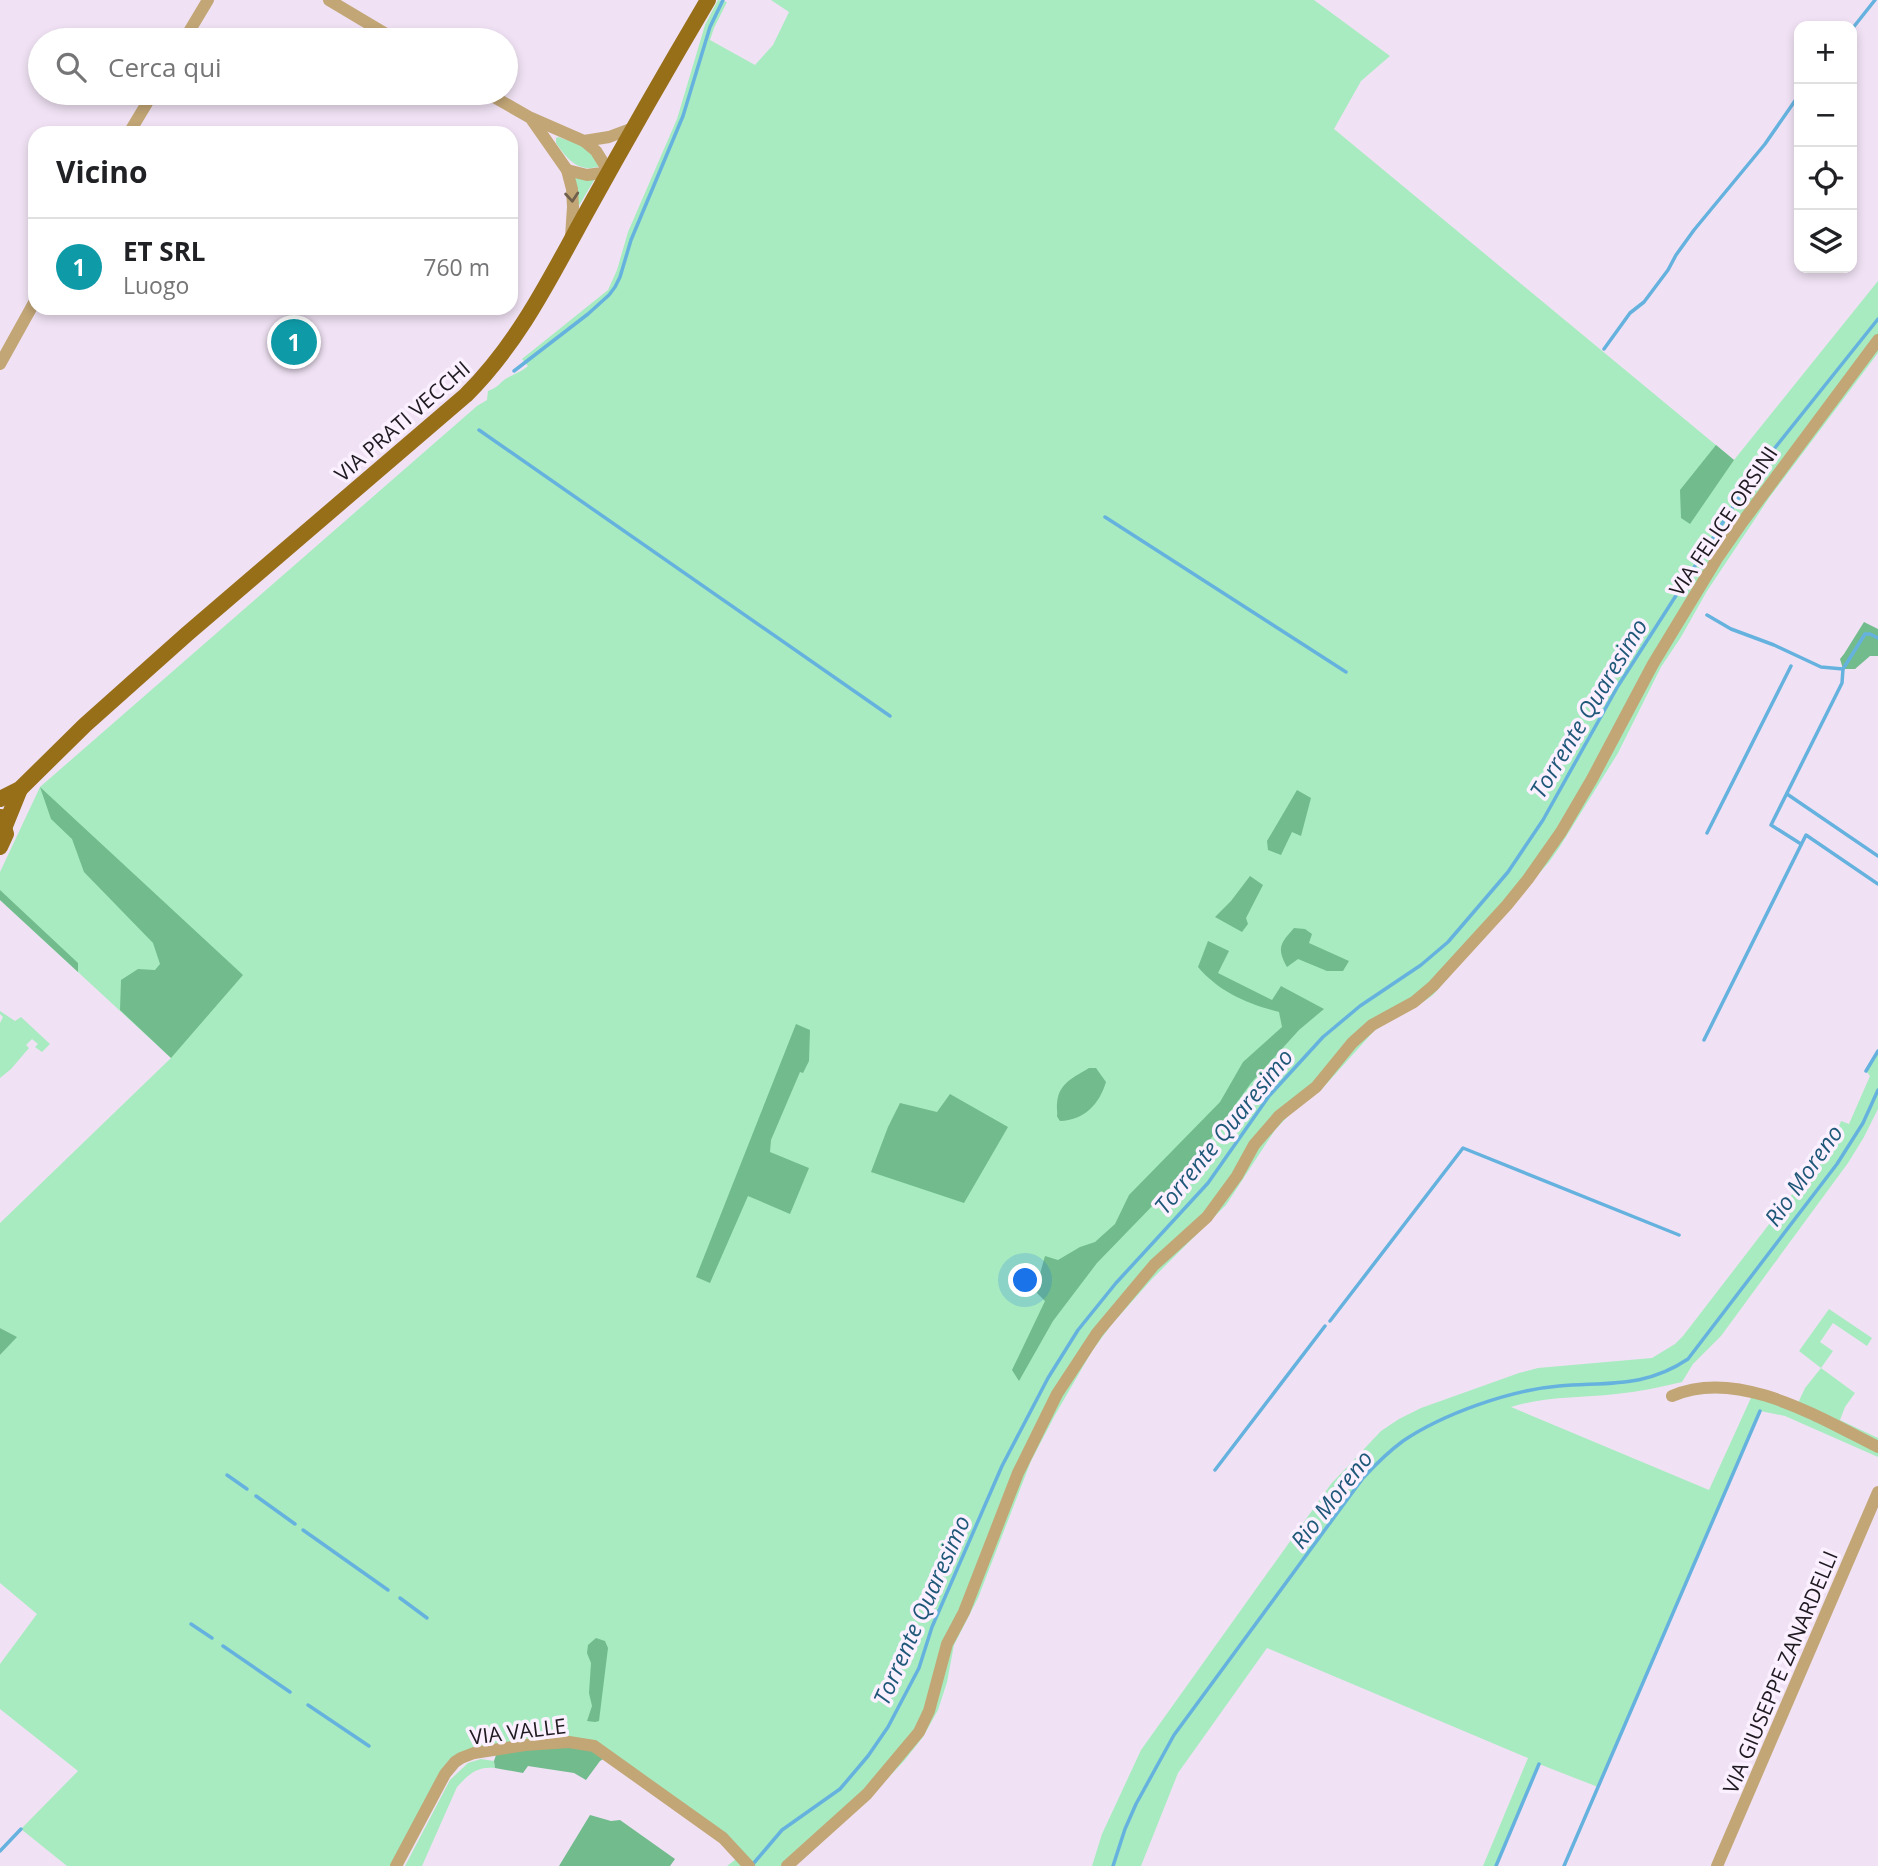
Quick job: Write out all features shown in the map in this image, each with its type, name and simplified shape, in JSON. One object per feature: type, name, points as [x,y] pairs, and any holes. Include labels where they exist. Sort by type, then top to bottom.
[{"type":"main road","name":"VIA PRATI VECCHI","points":[[0,847],[6,834],[2,821],[20,789],[85,725],[485,376],[516,337],[540,298],[633,128],[708,0]]},
{"type":"main road","name":"VIA PRATI VECCHI","points":[[0,799],[20,789]]},
{"type":"street","points":[[191,28],[208,0]]},
{"type":"street","points":[[329,0],[376,28]]},
{"type":"street","points":[[133,126],[146,105]]},
{"type":"street","points":[[508,105],[584,141],[596,151],[610,172],[587,175],[567,170]]},
{"type":"street","points":[[529,117],[567,170],[572,189],[571,241]]},
{"type":"street","points":[[584,141],[609,137],[633,128]]},
{"type":"street","points":[[0,364],[28,314]]},
{"type":"street","name":"VIA FELICE ORSINI","points":[[786,1866],[867,1794],[919,1732],[929,1712],[947,1644],[964,1612],[1018,1473],[1057,1394],[1097,1333],[1154,1265],[1207,1217],[1237,1176],[1254,1145],[1279,1116],[1316,1087],[1352,1043],[1372,1025],[1413,1002],[1433,986],[1528,879],[1561,832],[1653,664],[1718,557],[1878,340]]},
{"type":"street","points":[[1672,1395],[1698,1388],[1731,1389],[1758,1394],[1797,1407],[1878,1447]]},
{"type":"street","name":"VIA GIUSEPPE ZANARDELLI","points":[[1717,1866],[1878,1492]]},
{"type":"street","name":"VIA VALLE","points":[[396,1866],[440,1782],[455,1762],[474,1753],[569,1742],[594,1746],[723,1839],[745,1861]]},
{"type":"green space","points":[[718,0],[727,2],[710,40],[755,65],[773,45],[789,12],[771,0],[1314,0],[1390,56],[1361,81],[1334,129],[1734,460],[1878,281],[1878,353],[1769,498],[1707,591],[1661,667],[1618,753],[1549,862],[1433,995],[1374,1031],[1321,1090],[1291,1113],[1275,1130],[1226,1205],[1152,1279],[1092,1351],[1031,1461],[978,1598],[954,1645],[938,1710],[923,1737],[871,1796],[794,1866],[727,1866],[740,1856],[594,1746],[461,1758],[396,1866],[67,1866],[21,1829],[78,1771],[0,1709],[0,1664],[37,1614],[0,1583],[0,1355],[16,1337],[0,1328],[0,1223],[171,1058],[0,900],[0,872],[40,787],[487,400],[488,391],[528,366],[522,359],[608,290],[628,232],[677,119],[705,25]]},
{"type":"green space","points":[[558,137],[588,147],[600,166],[586,168],[574,163],[556,143]]},
{"type":"green space","points":[[573,176],[596,177],[578,207]]},
{"type":"green space","points":[[1716,445],[1734,460],[1690,524],[1681,518],[1680,490]]},
{"type":"green space","points":[[1864,622],[1878,629],[1878,656],[1870,656],[1855,669],[1843,669],[1840,659]]},
{"type":"green space","points":[[40,787],[243,975],[171,1058],[120,1010],[121,980],[138,969],[155,970],[160,964],[153,943],[84,872],[72,839],[51,819]]},
{"type":"green space","points":[[1297,790],[1311,798],[1301,836],[1292,832],[1281,855],[1268,850],[1267,841]]},
{"type":"green space","points":[[1250,876],[1263,885],[1246,918],[1248,924],[1242,932],[1215,917]]},
{"type":"green space","points":[[0,890],[78,963],[78,972],[0,900]]},
{"type":"green space","points":[[1294,928],[1305,929],[1312,934],[1309,943],[1349,961],[1343,971],[1327,971],[1298,959],[1287,967],[1281,950]]},
{"type":"green space","points":[[1208,941],[1229,951],[1218,973],[1272,1000],[1281,986],[1324,1009],[1299,1030],[1251,1083],[1191,1166],[1097,1263],[1053,1321],[1019,1381],[1012,1370],[1045,1301],[1035,1291],[1045,1256],[1058,1260],[1095,1242],[1115,1224],[1129,1195],[1220,1102],[1243,1062],[1282,1027],[1279,1012],[1235,996],[1206,976],[1198,967]]},
{"type":"green space","points":[[0,1011],[15,1021],[21,1017],[50,1044],[42,1052],[35,1047],[38,1044],[32,1039],[26,1045],[29,1048],[0,1078],[0,1023],[3,1017]]},
{"type":"green space","points":[[796,1024],[810,1030],[809,1061],[803,1073],[800,1072],[771,1140],[770,1152],[809,1168],[790,1214],[748,1196],[710,1283],[696,1277]]},
{"type":"green space","points":[[1878,1053],[1878,1109],[1864,1137],[1848,1163],[1721,1336],[1693,1364],[1682,1382],[1632,1392],[1550,1399],[1511,1407],[1709,1490],[1755,1389],[1798,1403],[1805,1388],[1821,1368],[1855,1393],[1840,1420],[1878,1438],[1878,1457],[1785,1416],[1760,1411],[1598,1787],[1539,1764],[1496,1866],[1483,1866],[1528,1758],[1267,1648],[1178,1773],[1141,1866],[1092,1866],[1102,1834],[1141,1750],[1331,1484],[1381,1431],[1421,1408],[1519,1373],[1538,1368],[1652,1358],[1675,1344],[1834,1140],[1841,1121],[1849,1124],[1870,1076],[1866,1071]]},
{"type":"green space","points":[[1089,1068],[1096,1068],[1106,1082],[1099,1098],[1083,1114],[1060,1121],[1057,1116],[1057,1102],[1061,1089]]},
{"type":"green space","points":[[950,1094],[1008,1127],[964,1203],[871,1172],[900,1103],[937,1112]]},
{"type":"green space","points":[[1829,1309],[1872,1338],[1867,1346],[1833,1323],[1820,1342],[1833,1351],[1821,1368],[1799,1351]]},
{"type":"green space","points":[[0,1328],[17,1337],[0,1355]]},
{"type":"green space","points":[[596,1638],[605,1641],[608,1648],[599,1721],[595,1722],[587,1721],[592,1706],[589,1693],[591,1663],[587,1653],[588,1645]]},
{"type":"green space","points":[[569,1742],[608,1756],[600,1761],[586,1780],[574,1773],[528,1766],[523,1773],[495,1768],[498,1749]]},
{"type":"green space","points":[[481,1759],[494,1761],[495,1768],[483,1768],[465,1778],[457,1787],[422,1866],[405,1866],[450,1780],[468,1763]]},
{"type":"green space","points":[[590,1815],[611,1821],[620,1820],[675,1859],[670,1866],[559,1866]]},
{"type":"waterway","points":[[514,371],[588,314],[615,287],[631,240],[683,116],[710,27],[723,0]]},
{"type":"waterway","points":[[1857,23],[1875,0]]},
{"type":"waterway","points":[[1604,349],[1630,313],[1644,302],[1694,230],[1765,144],[1794,102]]},
{"type":"waterway","name":"Torrente Quaresimo","points":[[753,1864],[782,1830],[840,1789],[888,1727],[919,1668],[932,1627],[1002,1466],[1048,1378],[1078,1330],[1116,1283],[1208,1183],[1269,1096],[1323,1037],[1360,1006],[1421,965],[1448,942],[1508,872],[1543,820],[1618,686],[1754,474],[1878,319]]},
{"type":"waterway","points":[[479,430],[890,716]]},
{"type":"waterway","points":[[1105,517],[1346,672]]},
{"type":"waterway","points":[[1707,615],[1731,629],[1821,667],[1843,669],[1865,634],[1878,638]]},
{"type":"waterway","points":[[1707,833],[1791,666]]},
{"type":"waterway","points":[[1801,844],[1771,825],[1842,683],[1843,669]]},
{"type":"waterway","points":[[1787,794],[1878,856]]},
{"type":"waterway","points":[[1704,1040],[1806,835],[1878,884]]},
{"type":"waterway","points":[[1866,1071],[1878,1051]]},
{"type":"waterway","name":"Rio Moreno","points":[[1113,1866],[1136,1804],[1174,1735],[1372,1468],[1397,1445],[1419,1431],[1478,1405],[1540,1388],[1641,1379],[1657,1375],[1688,1359],[1837,1164],[1863,1123],[1878,1090]]},
{"type":"waterway","points":[[1330,1321],[1463,1148],[1679,1235]]},
{"type":"waterway","points":[[1215,1470],[1325,1326]]},
{"type":"waterway","points":[[1564,1866],[1760,1411]]},
{"type":"waterway","points":[[227,1475],[247,1489]]},
{"type":"waterway","points":[[256,1496],[295,1524]]},
{"type":"waterway","points":[[303,1530],[388,1590]]},
{"type":"waterway","points":[[400,1598],[427,1618]]},
{"type":"waterway","points":[[191,1624],[212,1638]]},
{"type":"waterway","points":[[223,1646],[290,1692]]},
{"type":"waterway","points":[[308,1705],[369,1746]]},
{"type":"waterway","points":[[1496,1866],[1539,1764]]},
{"type":"waterway","points":[[0,1851],[21,1829]]},
{"type":"place","name":"ET SRL","points":[[294,342]]}]
